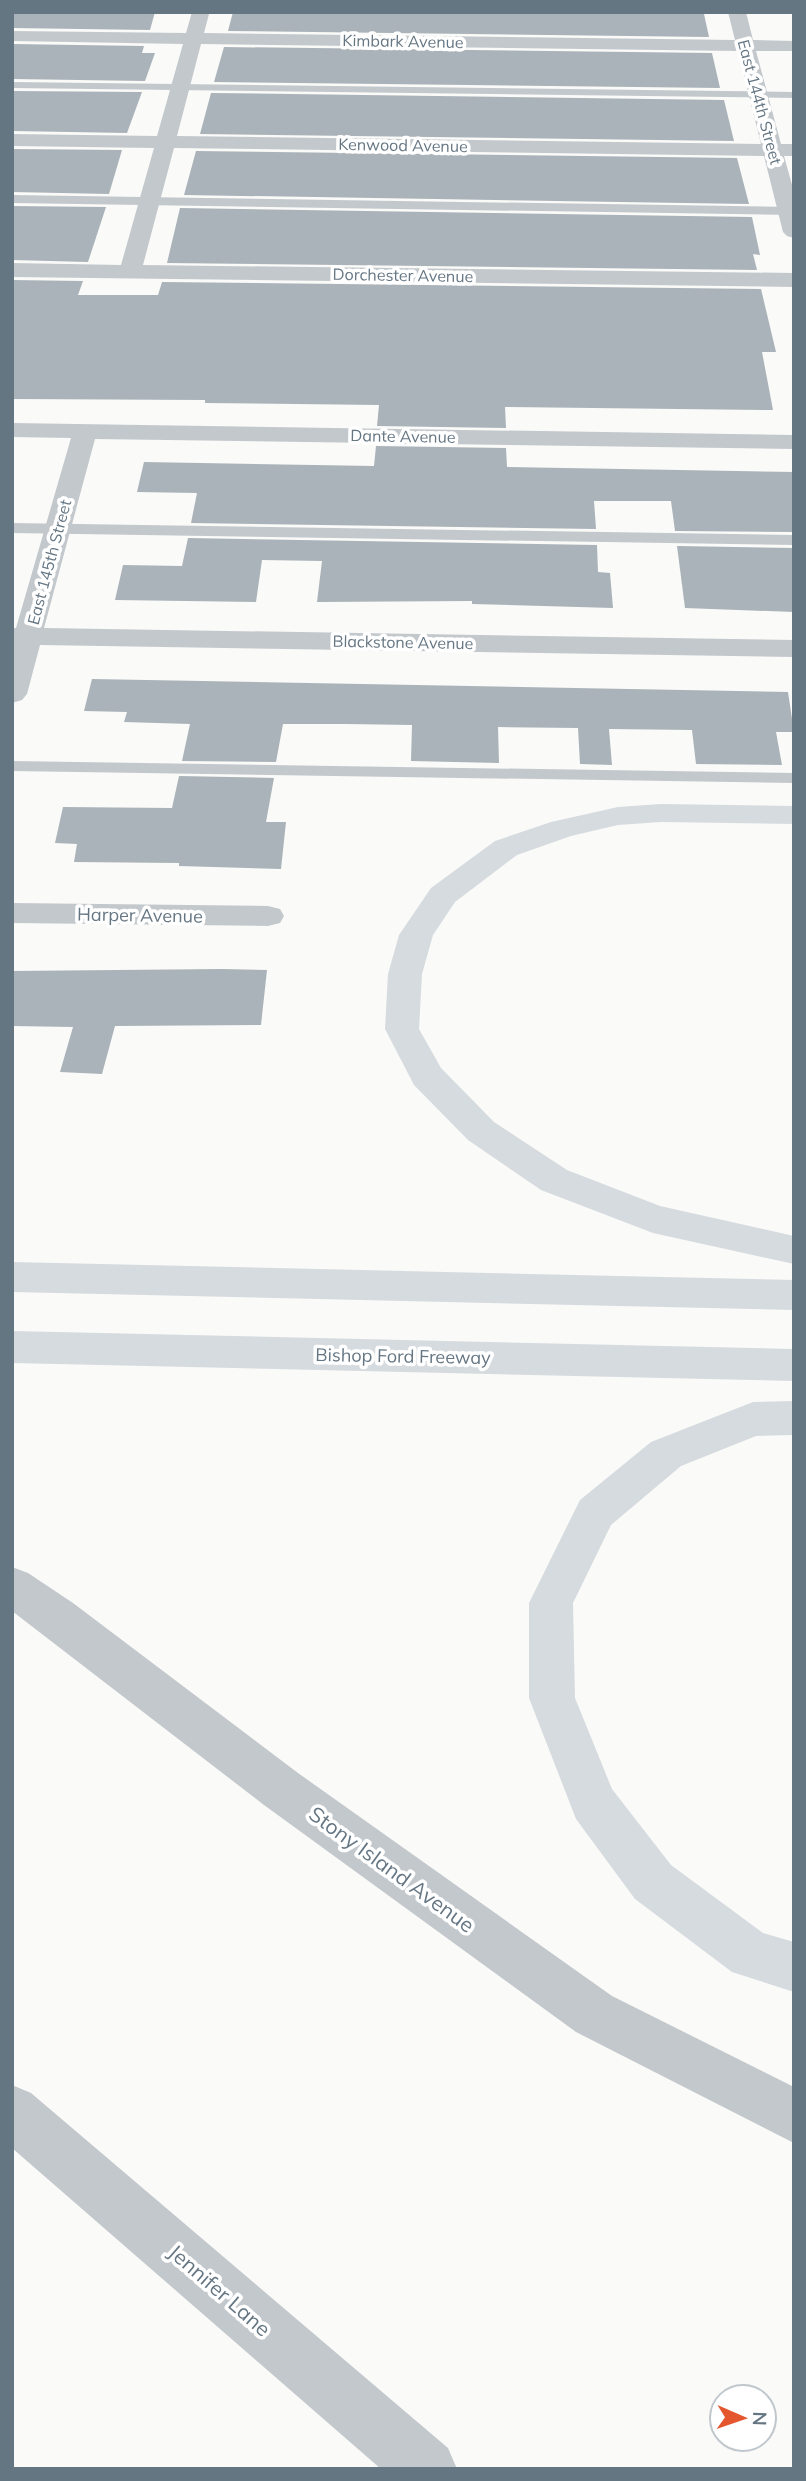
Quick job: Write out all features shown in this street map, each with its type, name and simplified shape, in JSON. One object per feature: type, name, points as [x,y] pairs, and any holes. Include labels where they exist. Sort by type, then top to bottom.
[{"type":"highway","points":[[794,815],[661,813],[618,816],[562,829],[506,848],[443,895],[416,935],[405,974],[402,1029],[427,1076],[481,1131],[554,1180],[653,1219],[794,1250]]},
{"type":"highway","points":[[12,1277],[794,1294]]},
{"type":"highway","name":"Bishop Ford Freeway","points":[[12,1347],[794,1365]]},
{"type":"highway","points":[[794,1418],[753,1419],[666,1454],[595,1513],[551,1603],[552,1698],[593,1803],[653,1882],[751,1954],[794,1967]]},
{"type":"street","points":[[130,272],[201,12]]},
{"type":"street","name":"East 144th Street","points":[[737,12],[791,211],[794,232]]},
{"type":"street","name":"Kimbark Avenue","points":[[12,36],[794,46]]},
{"type":"street","name":"Kenwood Avenue","points":[[12,139],[794,150]]},
{"type":"street","name":"Dorchester Avenue","points":[[12,270],[794,281]]},
{"type":"street","name":"Dante Avenue","points":[[12,430],[794,442]]},
{"type":"street","name":"East 145th Street","points":[[12,694],[20,636],[58,529],[85,431]]},
{"type":"street","name":"Blackstone Avenue","points":[[20,636],[794,649]]},
{"type":"street","name":"Harper Avenue","points":[[12,913],[268,916]]},
{"type":"street","name":"Stony Island Avenue","points":[[12,1586],[57,1617],[281,1789],[594,2014],[794,2116]]},
{"type":"street","name":"Jennifer Lane","points":[[12,2112],[427,2469]]},
{"type":"lane","points":[[12,85],[794,95]]},
{"type":"lane","points":[[12,199],[791,211]]},
{"type":"lane","points":[[12,528],[794,540]]},
{"type":"lane","points":[[12,765],[794,778]]},
{"type":"building","points":[[12,12],[155,12],[150,30],[12,28]]},
{"type":"building","points":[[233,12],[704,14],[709,37],[228,31]]},
{"type":"building","points":[[12,44],[144,46],[142,53],[155,53],[145,81],[12,79]]},
{"type":"building","points":[[224,47],[712,53],[720,88],[214,82]]},
{"type":"building","points":[[12,91],[142,92],[127,133],[12,131]]},
{"type":"building","points":[[211,93],[724,100],[734,141],[200,134]]},
{"type":"building","points":[[12,149],[122,150],[109,194],[12,192]]},
{"type":"building","points":[[196,151],[737,158],[749,204],[184,195]]},
{"type":"building","points":[[12,206],[106,207],[88,262],[12,260]]},
{"type":"building","points":[[180,208],[752,217],[760,255],[753,254],[757,270],[167,263]]},
{"type":"building","points":[[12,280],[83,281],[78,295],[158,295],[162,282],[761,289],[776,352],[762,352],[773,410],[505,407],[506,428],[377,426],[379,405],[205,403],[205,400],[12,399]]},
{"type":"building","points":[[376,446],[506,448],[507,467],[794,472],[793,532],[675,531],[671,501],[594,501],[596,529],[191,523],[197,493],[137,492],[144,462],[374,466]]},
{"type":"building","points":[[188,538],[597,545],[598,572],[610,573],[613,608],[472,604],[472,601],[317,602],[322,561],[262,560],[256,602],[115,600],[123,565],[182,566]]},
{"type":"building","points":[[677,546],[794,548],[794,612],[685,608]]},
{"type":"building","points":[[92,679],[788,692],[794,732],[776,732],[782,765],[696,764],[692,730],[609,729],[612,765],[580,764],[578,728],[498,727],[499,763],[411,761],[412,725],[346,724],[283,724],[276,762],[182,761],[190,724],[124,722],[127,712],[84,711]]},
{"type":"building","points":[[179,776],[274,778],[266,822],[286,822],[281,869],[179,866],[179,863],[74,862],[77,844],[55,843],[63,807],[172,808]]},
{"type":"building","points":[[267,970],[261,1025],[115,1026],[102,1074],[60,1072],[73,1027],[12,1026],[12,971]]}]
